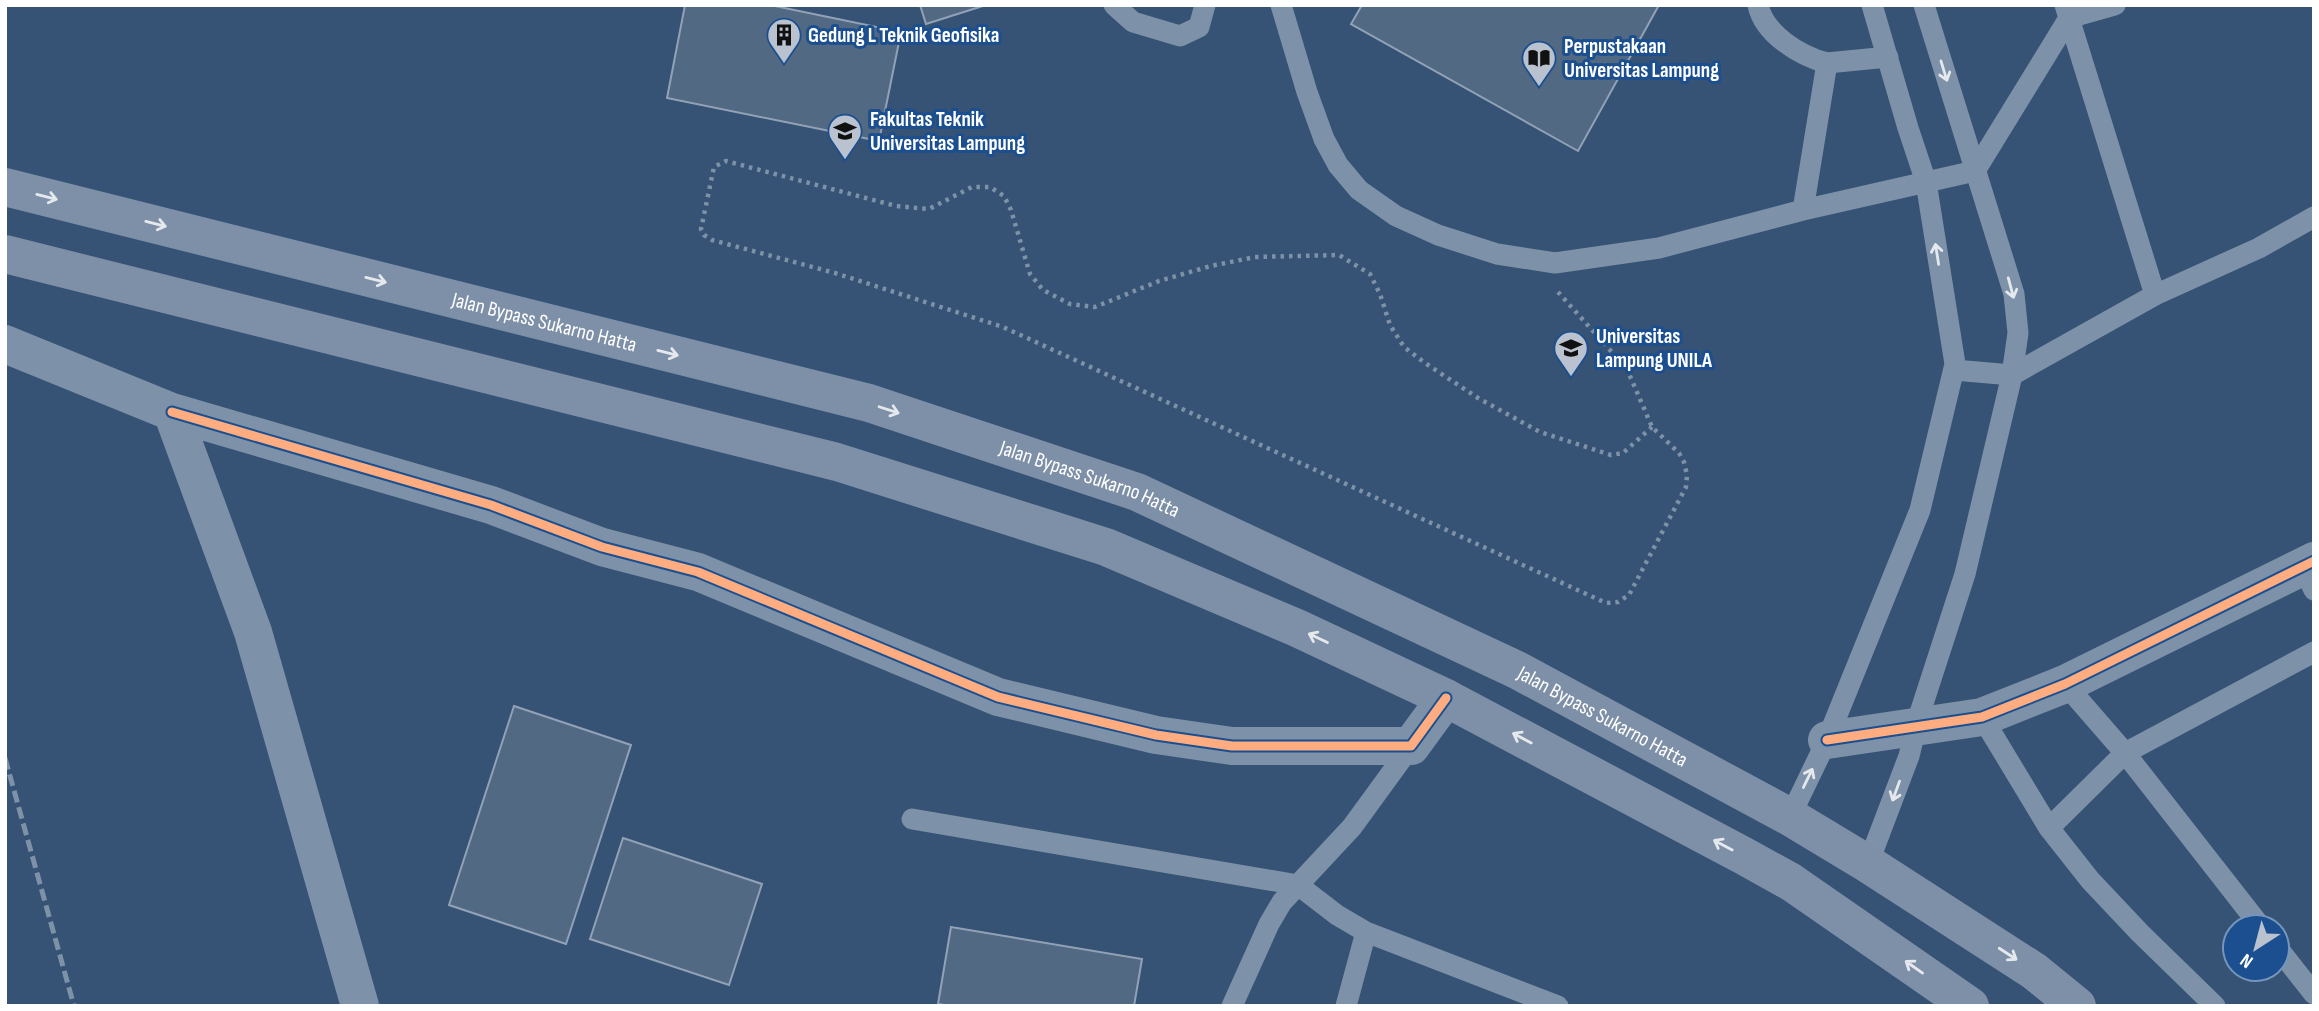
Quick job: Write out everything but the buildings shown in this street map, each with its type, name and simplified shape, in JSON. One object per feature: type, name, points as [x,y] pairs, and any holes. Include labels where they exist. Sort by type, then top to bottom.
[{"type":"highway","name":"Jalan Bypass Sukarno Hatta","points":[[5,187],[869,403],[1137,492],[1517,670],[1790,817],[2034,971],[2077,1006]]},
{"type":"highway","points":[[5,254],[837,462],[1106,547],[1297,628],[1446,698],[1791,882],[1970,1006]]},
{"type":"street","points":[[5,344],[172,412],[491,505],[602,547],[698,572],[998,697],[1156,735],[1232,746],[1411,746],[1446,698]]},
{"type":"street","points":[[172,412],[253,632],[360,1006]]},
{"type":"street","points":[[1827,740],[1982,716],[2065,684],[2310,573]]},
{"type":"lane","points":[[1114,5],[1133,23],[1180,36],[1199,27],[1205,5]]},
{"type":"lane","points":[[1281,5],[1324,139],[1338,165],[1359,190],[1396,216],[1438,234],[1497,254],[1555,263],[1659,248],[1803,210],[1975,171],[2067,12]]},
{"type":"lane","points":[[1758,5],[1759,12],[1772,30],[1795,50],[1811,59],[1827,63],[1888,57]]},
{"type":"lane","points":[[1790,817],[1827,740],[1920,510],[1955,364],[1926,182],[1872,5]]},
{"type":"lane","points":[[1868,864],[1909,756],[1965,573],[2012,375],[2018,333],[2014,294],[1924,5]]},
{"type":"lane","points":[[2067,12],[2115,5]]},
{"type":"lane","points":[[2067,12],[2155,295]]},
{"type":"lane","points":[[1803,210],[1827,63]]},
{"type":"lane","points":[[1954,370],[2012,375],[2155,295],[2259,248],[2314,217]]},
{"type":"lane","points":[[2049,828],[2125,753],[2314,652]]},
{"type":"lane","points":[[2065,684],[2125,753],[2250,913]]},
{"type":"lane","points":[[1982,716],[2049,828],[2090,880],[2215,1006]]},
{"type":"lane","points":[[1232,1006],[1269,924],[1282,902],[1352,827],[1411,746]]},
{"type":"lane","points":[[912,819],[1298,885],[1336,915],[1366,932],[1558,1006]]},
{"type":"lane","points":[[1346,1006],[1366,932]]},
{"type":"lane","points":[[2291,965],[2314,994]]},
{"type":"path","points":[[1525,259],[1627,369],[1652,427],[1679,453],[1688,475],[1686,487],[1629,595],[1618,602],[1606,603],[1003,327],[835,273],[712,240],[704,235],[701,229],[714,167],[726,161],[896,206],[929,209],[972,187],[990,187],[1004,196],[1011,210],[1030,274],[1043,290],[1070,304],[1095,307],[1159,281],[1255,257],[1339,256],[1357,264],[1370,274],[1380,293],[1390,326],[1404,347],[1478,398],[1540,432],[1611,454],[1623,453],[1652,427]]},
{"type":"railway","points":[[5,758],[74,1006]]},
{"type":"cycle path","points":[[172,412],[491,505],[602,547],[698,572],[998,697],[1156,735],[1232,746],[1411,746],[1446,698]]},
{"type":"cycle path","points":[[1827,740],[1982,717],[2065,684],[2314,561]]},
{"type":"place","name":"Gedung L Teknik Geofisika","points":[[784,65]]},
{"type":"place","name":"Perpustakaan Universitas Lampung","points":[[1539,88]]},
{"type":"place","name":"Fakultas Teknik Universitas Lampung","points":[[845,161]]},
{"type":"place","name":"Universitas Lampung UNILA","points":[[1571,378]]}]
